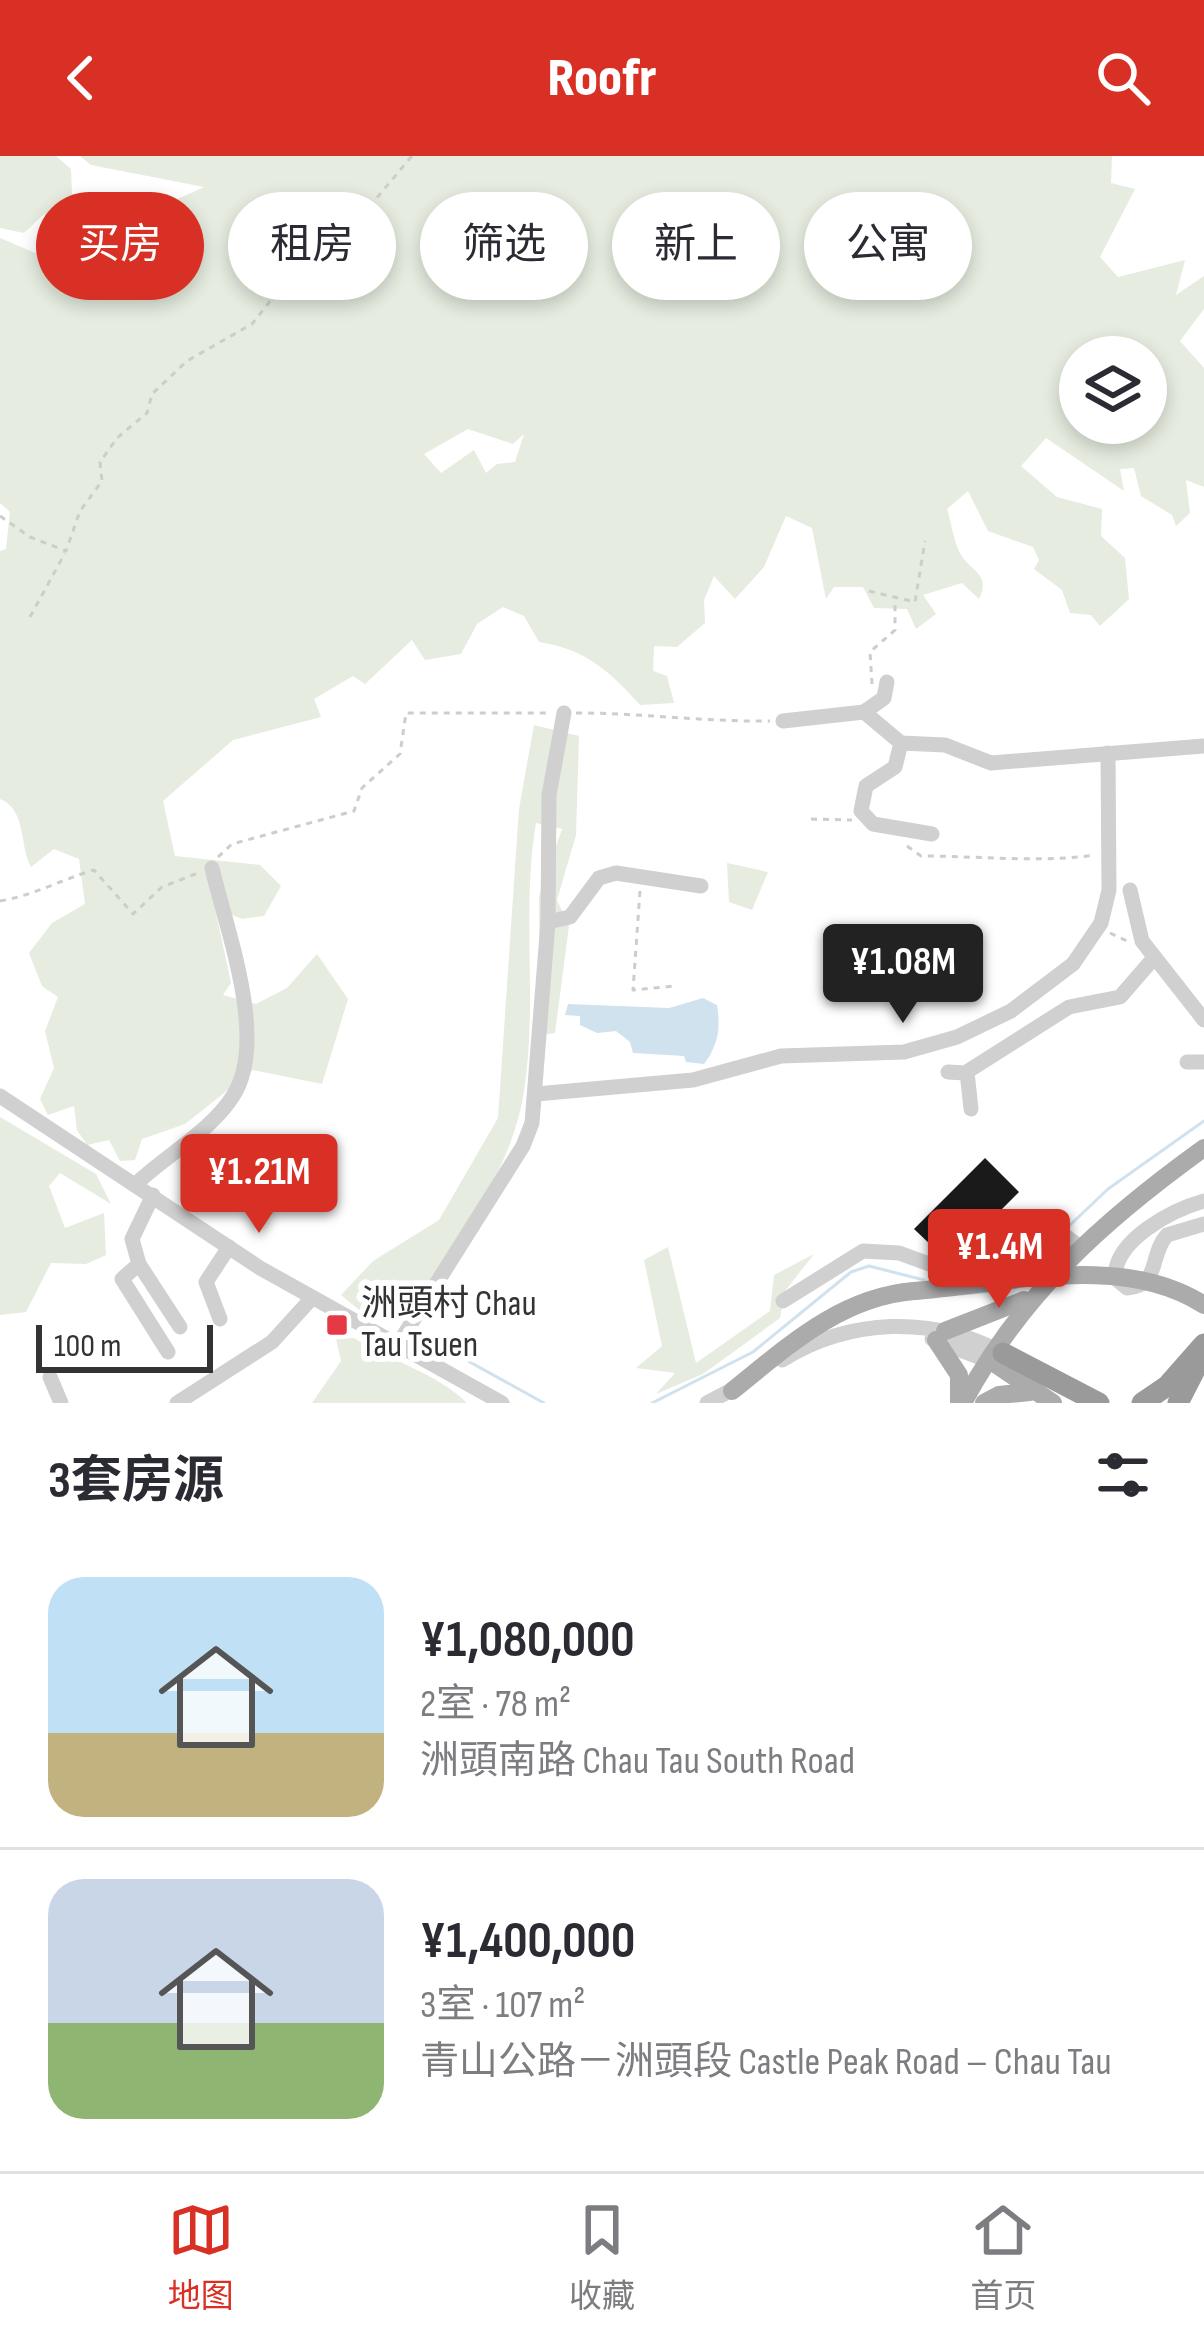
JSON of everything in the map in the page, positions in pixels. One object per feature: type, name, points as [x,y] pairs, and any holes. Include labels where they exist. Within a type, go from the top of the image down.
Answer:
[{"type":"highway","points":[[1142,1403],[1168,1386],[1204,1348]]},
{"type":"highway","points":[[1178,1403],[1204,1348]]},
{"type":"highway","points":[[995,1357],[1099,1403]]},
{"type":"main road","points":[[980,1403],[995,1357],[1037,1289],[1079,1246],[1204,1148]]},
{"type":"main road","points":[[961,1403],[1061,1264]]},
{"type":"main road","points":[[732,1390],[790,1344],[854,1304],[914,1291],[1080,1275],[1131,1276],[1161,1283],[1204,1304]]},
{"type":"main road","points":[[961,1403],[953,1358],[940,1335],[1037,1289]]},
{"type":"main road","points":[[995,1357],[1030,1392],[1053,1403]]},
{"type":"main road","points":[[980,1403],[999,1395],[1030,1392]]},
{"type":"street","points":[[784,721],[871,708],[887,682]]},
{"type":"street","points":[[871,708],[901,743],[945,745],[991,763],[1204,746]]},
{"type":"street","points":[[397,1346],[523,1146],[536,1094],[548,922],[549,795],[564,713]]},
{"type":"street","points":[[901,743],[896,767],[866,785],[861,811],[866,820],[932,834]]},
{"type":"street","points":[[536,1094],[693,1080],[781,1056],[879,1056],[945,1041],[996,1019],[1058,977],[1085,951],[1101,923],[1109,890],[1108,754]]},
{"type":"street","points":[[136,1184],[232,1100],[243,1077],[249,1030],[212,868]]},
{"type":"street","points":[[548,922],[570,917],[599,878],[616,873],[701,886]]},
{"type":"street","points":[[1130,890],[1135,922],[1153,959],[1204,1020]]},
{"type":"street","points":[[949,1072],[968,1072],[1069,1007],[1120,997],[1153,959]]},
{"type":"street","points":[[968,1072],[971,1109]]},
{"type":"street","points":[[0,1096],[312,1298],[502,1403]]},
{"type":"street","points":[[153,1195],[132,1239],[139,1264],[180,1328]]},
{"type":"street","points":[[1204,1201],[1177,1210],[1146,1232],[1120,1256],[1115,1278],[1126,1288],[1142,1285],[1152,1276],[1167,1235],[1204,1224]]},
{"type":"street","points":[[783,1300],[863,1250],[899,1253],[963,1275],[1000,1265],[1034,1222],[1049,1224],[1079,1246]]},
{"type":"street","points":[[220,1319],[206,1282],[229,1247]]},
{"type":"street","points":[[139,1264],[122,1279],[168,1352]]},
{"type":"street","points":[[177,1403],[272,1342],[312,1298]]},
{"type":"street","points":[[706,1403],[822,1337],[883,1328],[940,1335],[995,1357]]},
{"type":"street","points":[[50,1377],[61,1403]]},
{"type":"path","points":[[30,617],[66,551],[80,511],[102,481],[100,462],[116,438],[147,413],[152,394],[187,361],[252,324],[279,290],[316,266],[412,156]]},
{"type":"path","points":[[0,516],[66,551]]},
{"type":"path","points":[[869,591],[895,601],[918,598],[925,542]]},
{"type":"path","points":[[871,708],[870,652],[895,630],[895,601]]},
{"type":"path","points":[[0,901],[40,894],[53,882],[94,870],[133,914],[161,887],[212,868],[232,844],[354,811],[362,788],[400,754],[406,713],[662,713],[702,722],[784,721]]},
{"type":"path","points":[[811,819],[866,820]]},
{"type":"path","points":[[904,831],[907,846],[921,856],[1026,854],[1046,862],[1109,853]]},
{"type":"path","points":[[641,877],[633,990],[675,986]]},
{"type":"path","points":[[1101,923],[1116,940],[1133,942]]},
{"type":"shaded area","points":[[0,156],[56,156],[71,169],[72,192],[36,192],[36,222],[24,233],[0,228]]},
{"type":"shaded area","points":[[80,156],[1112,156],[1111,183],[1135,189],[1100,257],[1118,277],[1185,260],[1176,295],[1204,276],[1204,309],[1180,341],[1204,368],[1204,487],[1186,480],[1190,513],[1176,526],[1172,515],[1141,496],[1134,468],[1120,469],[1124,491],[1046,438],[1021,466],[1057,497],[1102,509],[1101,536],[1125,558],[1129,599],[1100,626],[1091,615],[1070,613],[1062,590],[1034,569],[1039,560],[1033,547],[988,531],[968,491],[947,509],[957,547],[980,576],[979,599],[962,583],[923,595],[936,614],[916,629],[907,609],[874,608],[863,587],[834,587],[826,599],[812,528],[786,516],[764,567],[735,599],[714,576],[704,600],[705,623],[677,647],[654,646],[653,671],[667,676],[674,703],[640,705],[596,663],[539,642],[524,616],[503,607],[477,624],[461,654],[425,660],[412,640],[365,684],[353,676],[314,699],[321,717],[233,740],[163,801],[175,856],[260,865],[281,886],[264,916],[242,919],[215,908],[231,983],[223,995],[256,1004],[287,988],[317,954],[348,999],[322,1084],[253,1070],[185,1124],[142,1139],[135,1160],[120,1161],[109,1140],[87,1145],[77,1130],[74,1106],[48,1115],[40,1099],[54,1068],[45,1031],[58,997],[42,986],[29,953],[52,923],[85,904],[79,859],[54,849],[31,867],[15,811],[0,799],[0,551],[6,549],[10,512],[0,503],[0,238],[36,253],[36,300],[204,300],[204,192],[193,192],[204,187],[91,165]],"holes":[[[468,429],[513,444],[524,434],[515,462],[497,464],[486,473],[474,450],[441,473],[424,454]]]},
{"type":"shaded area","points":[[534,725],[579,736],[576,835],[557,900],[569,926],[555,1033],[540,1035],[539,896],[562,829],[536,823],[530,889],[528,1058],[507,1151],[479,1206],[410,1310],[384,1315],[386,1282],[365,1293],[364,1314],[341,1295],[373,1261],[439,1220],[498,1118],[519,809]]},
{"type":"shaded area","points":[[727,863],[768,872],[752,910],[729,902]]},
{"type":"shaded area","points":[[0,1117],[96,1174],[111,1204],[60,1173],[49,1186],[65,1228],[104,1213],[106,1255],[86,1264],[51,1263],[26,1312],[0,1315]]},
{"type":"shaded area","points":[[668,1247],[696,1363],[770,1311],[774,1275],[814,1254],[785,1291],[780,1318],[703,1374],[656,1394],[675,1373],[636,1368],[662,1346],[644,1260]]},
{"type":"shaded area","points":[[354,1338],[442,1383],[467,1403],[312,1403],[341,1361],[336,1339]]},
{"type":"water","points":[[703,998],[717,1005],[719,1022],[704,1064],[686,1062],[684,1056],[633,1053],[630,1042],[616,1031],[597,1033],[580,1025],[580,1016],[565,1015],[568,1004],[669,1008]]},
{"type":"building","points":[[985,1158],[1019,1192],[955,1256],[938,1240],[932,1246],[914,1229]]},
{"type":"waterway","points":[[1068,1227],[1108,1189],[1204,1121]]},
{"type":"waterway","points":[[1027,1270],[1058,1238]]},
{"type":"waterway","points":[[652,1403],[753,1352],[851,1272],[869,1266],[924,1280]]},
{"type":"waterway","points":[[961,1294],[993,1291]]},
{"type":"waterway","points":[[430,1340],[544,1403]]},
{"type":"place","name":"洲頭村 Chau Tau Tsuen","points":[[337,1325]]}]
